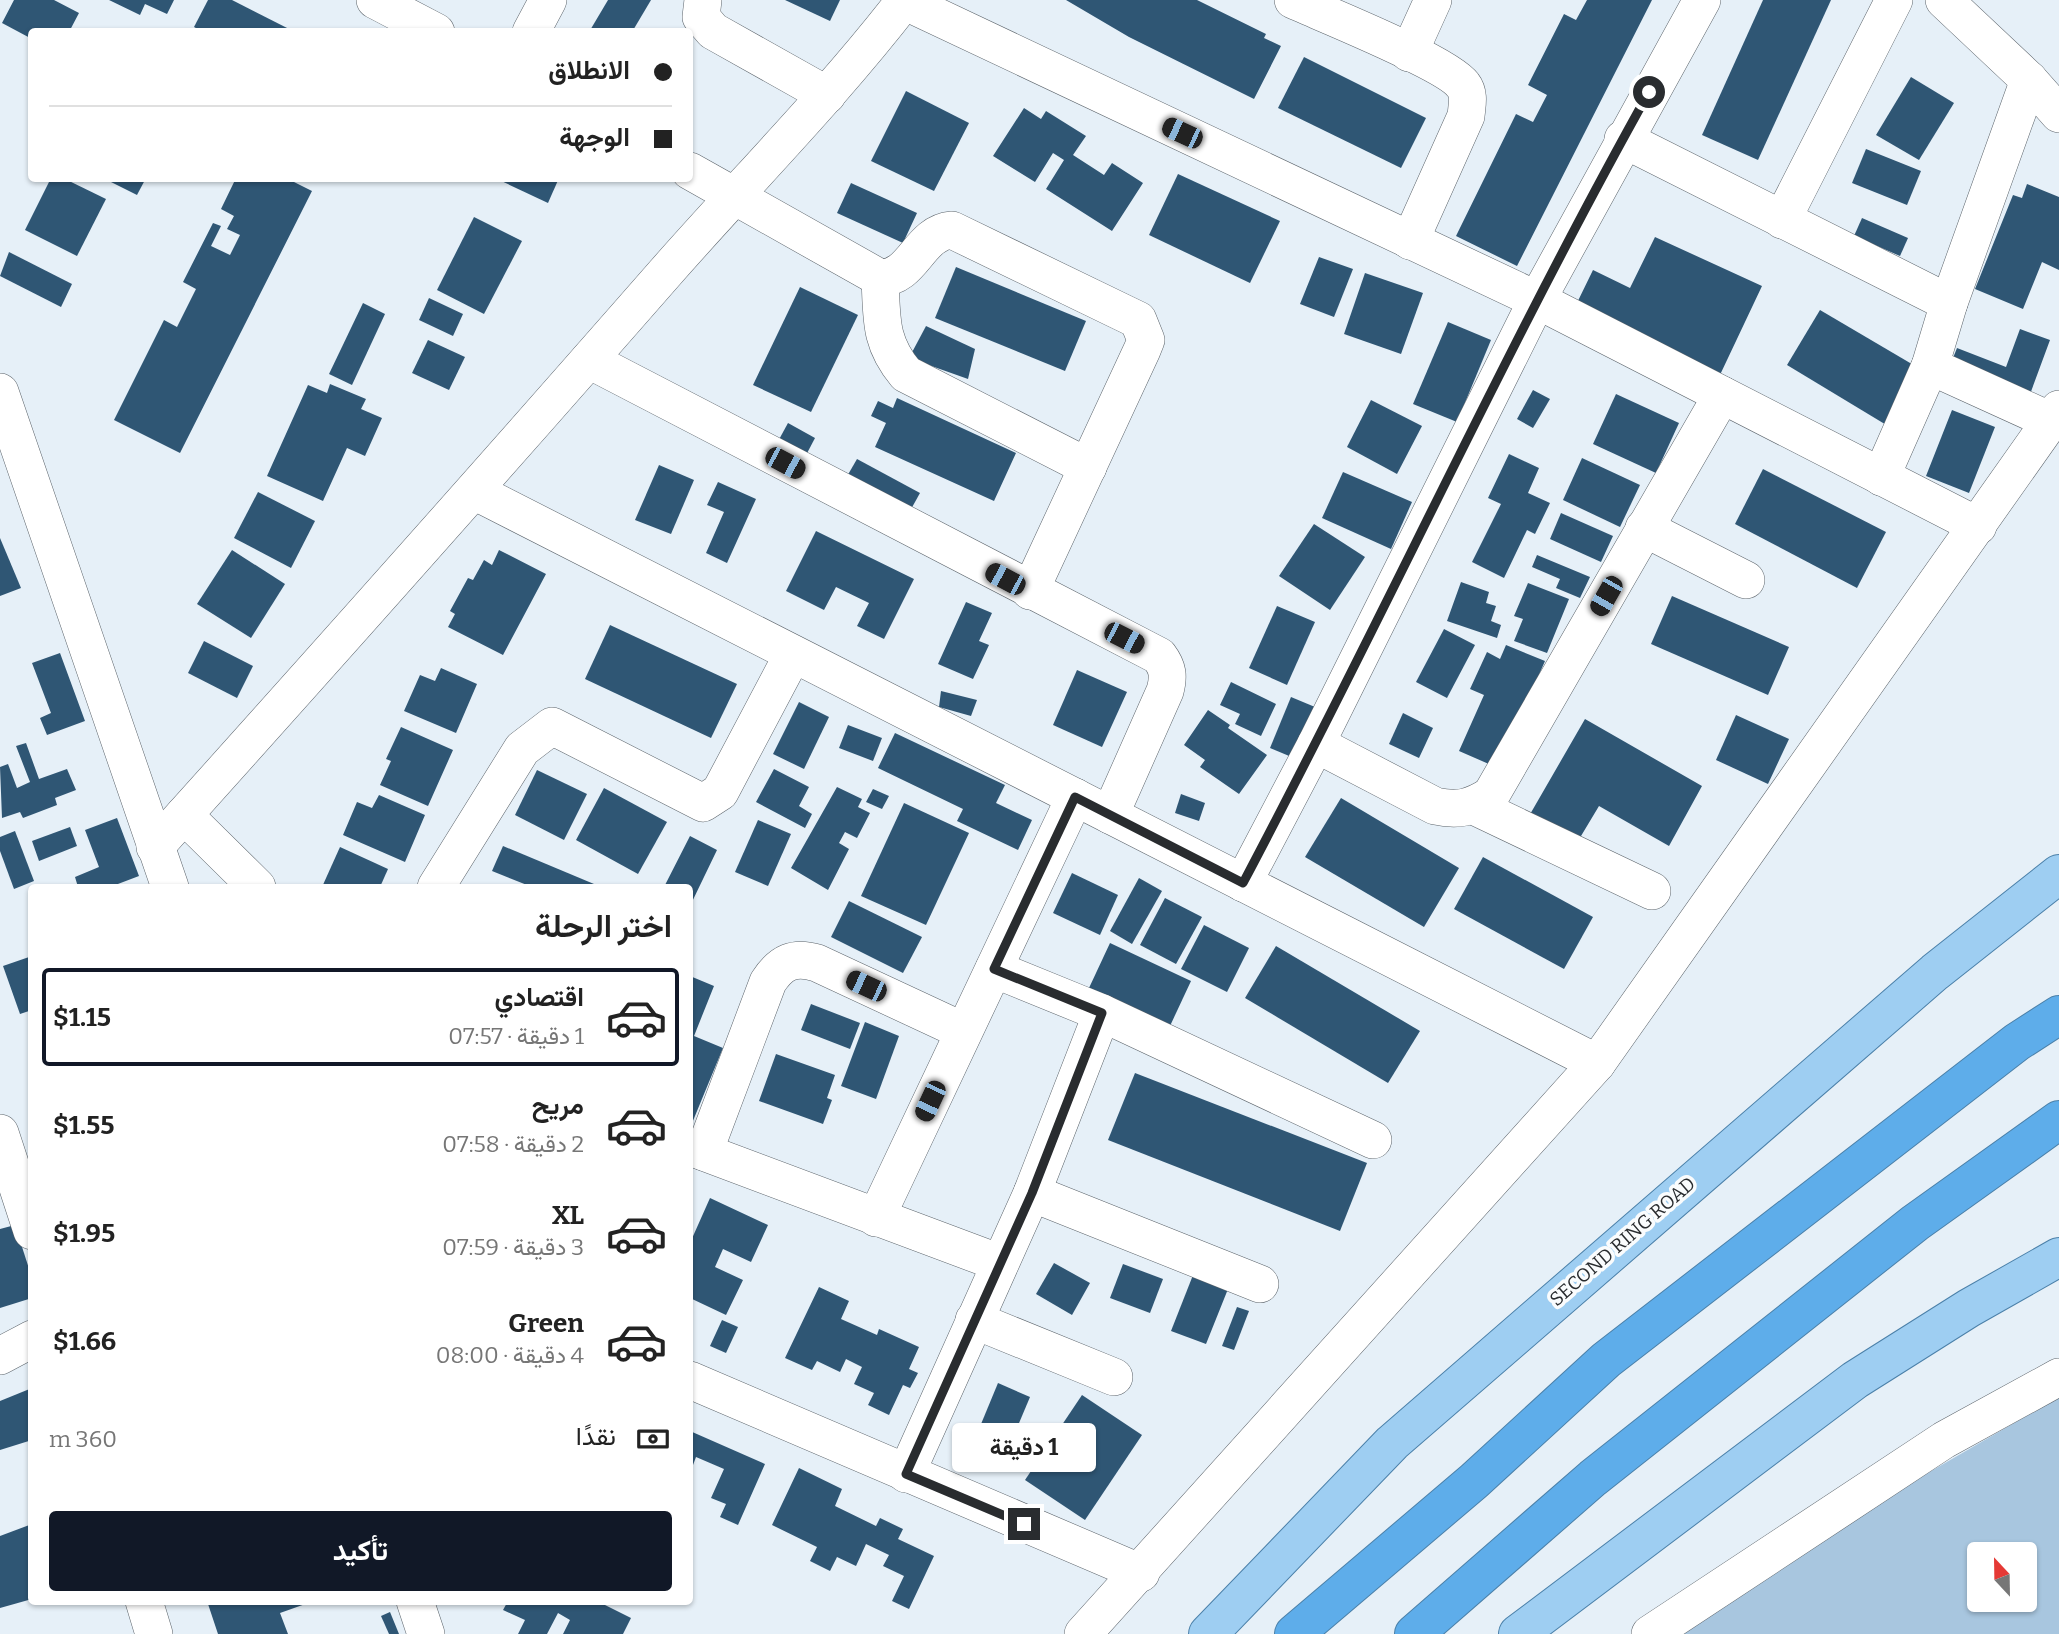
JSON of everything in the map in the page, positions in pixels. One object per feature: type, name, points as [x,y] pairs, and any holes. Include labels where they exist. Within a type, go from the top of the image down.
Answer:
[{"type":"highway","points":[[1294,1634],[1474,1481],[1606,1360],[2017,1042],[2059,1015]]},
{"type":"highway","points":[[1414,1634],[1593,1478],[1915,1223],[2059,1120]]},
{"type":"main road","name":"SECOND RING ROAD","points":[[1208,1634],[1402,1434],[1914,990],[2059,874]]},
{"type":"main road","points":[[1518,1634],[1855,1380],[1969,1308],[2059,1257]]},
{"type":"street","points":[[375,0],[428,28]]},
{"type":"street","points":[[533,28],[548,0]]},
{"type":"street","points":[[703,0],[701,17],[713,31],[827,95]]},
{"type":"street","points":[[155,848],[733,196],[827,95],[904,0],[1537,300],[1978,526]]},
{"type":"street","points":[[1293,0],[1454,75],[1464,86],[1468,97],[1466,116],[1410,241]]},
{"type":"street","points":[[1409,53],[1433,0]]},
{"type":"street","points":[[1243,883],[1316,744],[1537,300],[1623,139],[1702,0]]},
{"type":"street","points":[[1782,220],[1894,0]]},
{"type":"street","points":[[1944,0],[2029,80],[2059,114]]},
{"type":"street","points":[[1881,477],[1930,366],[1949,303],[2029,80]]},
{"type":"street","points":[[1623,139],[1949,303]]},
{"type":"street","points":[[693,173],[880,278],[898,275],[935,234],[952,230],[1138,320],[1146,340],[1030,591]]},
{"type":"street","points":[[880,278],[883,328],[889,354],[905,374],[1088,467]]},
{"type":"street","points":[[589,360],[1159,656],[1166,666],[1168,678],[1165,691],[1110,815]]},
{"type":"street","points":[[1083,1634],[1141,1573],[1598,1063],[2055,415],[1930,366]]},
{"type":"street","points":[[0,392],[169,884]]},
{"type":"street","points":[[1316,744],[1435,806],[1455,810],[1474,806],[1491,795],[1723,395]]},
{"type":"street","points":[[474,491],[1598,1063]]},
{"type":"street","points":[[1644,528],[1746,580]]},
{"type":"street","points":[[438,884],[522,749],[552,726],[703,803],[720,792],[793,654]]},
{"type":"street","points":[[876,1218],[1075,797]]},
{"type":"street","points":[[1474,806],[1652,891]]},
{"type":"street","points":[[184,815],[254,884]]},
{"type":"street","points":[[963,1031],[817,963],[803,959],[788,961],[776,969],[768,982],[696,1149],[1000,1263]]},
{"type":"street","points":[[994,969],[1102,1013],[1373,1139]]},
{"type":"street","points":[[906,1474],[1032,1193],[1102,1013]]},
{"type":"street","points":[[0,1133],[28,1219]]},
{"type":"street","points":[[1032,1193],[1260,1284]]},
{"type":"street","points":[[974,1320],[1114,1377]]},
{"type":"street","points":[[0,1356],[28,1341]]},
{"type":"street","points":[[1650,1634],[1944,1440],[2059,1377]]},
{"type":"street","points":[[693,1381],[1141,1573]]},
{"type":"street","points":[[145,1605],[154,1634]]},
{"type":"street","points":[[416,1605],[426,1634]]},
{"type":"shaded area","points":[[2059,1397],[2059,1634],[1673,1634],[1788,1554]]},
{"type":"building","points":[[14,0],[54,0],[79,13],[71,28],[28,28],[28,37],[2,23]]},
{"type":"building","points":[[109,0],[174,0],[167,14],[145,4],[140,15]]},
{"type":"building","points":[[208,0],[232,0],[287,28],[196,28]]},
{"type":"building","points":[[608,0],[651,0],[634,28],[591,28]]},
{"type":"building","points":[[785,0],[840,0],[830,21]]},
{"type":"building","points":[[1066,0],[1197,0],[1266,34],[1264,38],[1281,46],[1254,99],[1129,37]]},
{"type":"building","points":[[1587,0],[1652,0],[1517,266],[1456,236],[1516,114],[1533,122],[1547,95],[1528,85],[1564,14],[1576,20]]},
{"type":"building","points":[[1763,0],[1831,0],[1758,160],[1702,135]]},
{"type":"building","points":[[1304,57],[1426,118],[1401,168],[1278,108]]},
{"type":"building","points":[[1911,77],[1954,103],[1919,160],[1876,135]]},
{"type":"building","points":[[906,91],[969,123],[934,191],[871,161]]},
{"type":"building","points":[[1024,108],[1041,119],[1046,111],[1086,136],[1073,155],[1104,175],[1112,163],[1143,183],[1112,231],[1046,189],[1064,160],[1053,153],[1035,182],[993,156]]},
{"type":"building","points":[[1866,149],[1921,171],[1907,205],[1852,183]]},
{"type":"building","points":[[1178,174],[1280,221],[1250,283],[1149,235]]},
{"type":"building","points":[[49,182],[71,182],[106,199],[77,256],[25,230]]},
{"type":"building","points":[[111,182],[144,182],[137,195]]},
{"type":"building","points":[[234,182],[294,182],[312,191],[180,453],[114,420],[164,320],[177,327],[196,289],[183,282],[213,223],[221,226],[211,246],[230,255],[240,235],[227,229],[234,216],[221,209]]},
{"type":"building","points":[[503,182],[557,182],[548,203]]},
{"type":"building","points":[[851,183],[917,213],[903,243],[837,213]]},
{"type":"building","points":[[2027,184],[2059,197],[2059,270],[2042,262],[2023,309],[1975,289],[2013,195],[2022,198]]},
{"type":"building","points":[[474,217],[522,241],[484,314],[437,290]]},
{"type":"building","points":[[1862,218],[1908,238],[1900,256],[1854,236]]},
{"type":"building","points":[[1655,237],[1762,286],[1719,377],[1574,309],[1593,270],[1630,288]]},
{"type":"building","points":[[9,252],[72,284],[61,307],[0,276]]},
{"type":"building","points":[[1319,257],[1353,269],[1334,317],[1300,304]]},
{"type":"building","points":[[956,267],[1086,321],[1065,371],[935,318]]},
{"type":"building","points":[[1365,273],[1423,293],[1401,354],[1344,334]]},
{"type":"building","points":[[800,287],[858,315],[811,412],[753,385]]},
{"type":"building","points":[[429,298],[463,314],[453,336],[419,320]]},
{"type":"building","points":[[363,303],[385,314],[352,385],[329,374]]},
{"type":"building","points":[[1820,310],[1922,370],[1888,426],[1787,365]]},
{"type":"building","points":[[1448,322],[1491,340],[1457,422],[1413,404]]},
{"type":"building","points":[[926,326],[975,349],[968,379],[909,358]]},
{"type":"building","points":[[2020,329],[2050,340],[2029,397],[1949,368],[1957,348],[2006,367]]},
{"type":"building","points":[[428,340],[465,357],[449,390],[412,373]]},
{"type":"building","points":[[330,384],[366,399],[361,409],[382,418],[365,456],[347,448],[323,501],[267,476],[308,385],[327,393]]},
{"type":"building","points":[[1533,390],[1550,399],[1533,428],[1517,419]]},
{"type":"building","points":[[1616,394],[1679,423],[1656,473],[1593,444]]},
{"type":"building","points":[[897,398],[1016,453],[994,501],[875,447],[886,423],[871,416],[878,401],[893,408]]},
{"type":"building","points":[[1371,400],[1422,426],[1397,474],[1347,447]]},
{"type":"building","points":[[1952,410],[1995,427],[1969,493],[1926,476]]},
{"type":"building","points":[[788,423],[815,438],[804,459],[776,445]]},
{"type":"building","points":[[1509,454],[1539,468],[1528,493],[1550,503],[1535,534],[1527,530],[1504,578],[1472,562],[1501,504],[1488,498]]},
{"type":"building","points":[[1582,458],[1640,485],[1620,527],[1563,500]]},
{"type":"building","points":[[857,459],[920,493],[905,520],[842,485]]},
{"type":"building","points":[[659,465],[694,480],[671,534],[635,520]]},
{"type":"building","points":[[1763,469],[1886,532],[1857,588],[1735,524]]},
{"type":"building","points":[[1343,472],[1412,502],[1391,549],[1322,518]]},
{"type":"building","points":[[718,482],[756,499],[727,563],[706,553],[724,512],[707,505]]},
{"type":"building","points":[[258,492],[315,521],[291,568],[234,538]]},
{"type":"building","points":[[1561,513],[1613,536],[1601,562],[1550,539]]},
{"type":"building","points":[[1314,524],[1365,557],[1330,610],[1279,576]]},
{"type":"building","points":[[816,531],[914,579],[884,639],[857,626],[869,603],[836,587],[824,610],[786,591]]},
{"type":"building","points":[[0,538],[21,588],[0,596]]},
{"type":"building","points":[[232,550],[285,584],[251,638],[197,604]]},
{"type":"building","points":[[499,550],[546,574],[503,655],[448,627],[455,614],[450,611],[468,578],[473,580],[484,560],[492,565]]},
{"type":"building","points":[[1537,555],[1590,577],[1580,598],[1556,588],[1560,579],[1532,567]]},
{"type":"building","points":[[1461,582],[1489,592],[1486,603],[1496,606],[1491,621],[1501,625],[1497,638],[1447,621]]},
{"type":"building","points":[[1528,583],[1569,599],[1547,653],[1514,641],[1523,619],[1514,616]]},
{"type":"building","points":[[1672,596],[1789,647],[1768,695],[1651,644]]},
{"type":"building","points":[[966,602],[992,613],[979,641],[989,645],[973,679],[938,664]]},
{"type":"building","points":[[1277,606],[1315,622],[1287,685],[1249,668]]},
{"type":"building","points":[[610,625],[737,684],[711,738],[585,679]]},
{"type":"building","points":[[1444,629],[1475,645],[1447,698],[1416,682]]},
{"type":"building","points":[[204,641],[253,666],[237,698],[188,673]]},
{"type":"building","points":[[1506,645],[1545,661],[1498,768],[1459,751],[1484,695],[1470,689],[1487,652],[1500,659]]},
{"type":"building","points":[[60,653],[85,721],[47,735],[40,718],[51,713],[32,663]]},
{"type":"building","points":[[441,668],[477,684],[456,733],[404,711],[420,675],[435,681]]},
{"type":"building","points":[[1077,670],[1127,692],[1102,747],[1053,725]]},
{"type":"building","points":[[1231,682],[1276,704],[1261,736],[1235,724],[1240,714],[1220,705]]},
{"type":"building","points":[[941,691],[977,700],[971,716],[939,707]]},
{"type":"building","points":[[1291,697],[1315,707],[1294,758],[1270,748]]},
{"type":"building","points":[[799,702],[829,717],[804,769],[773,754]]},
{"type":"building","points":[[1208,710],[1230,725],[1228,728],[1267,755],[1239,794],[1200,767],[1205,760],[1184,745]]},
{"type":"building","points":[[1403,713],[1433,728],[1419,758],[1389,744]]},
{"type":"building","points":[[1736,715],[1789,739],[1768,784],[1716,760]]},
{"type":"building","points":[[1585,719],[1702,786],[1669,846],[1599,806],[1572,851],[1525,823]]},
{"type":"building","points":[[848,725],[882,738],[873,761],[839,748]]},
{"type":"building","points":[[401,727],[453,750],[428,806],[380,785],[391,761],[386,759]]},
{"type":"building","points":[[895,733],[1005,785],[996,803],[1032,820],[1018,850],[957,821],[963,809],[878,768]]},
{"type":"building","points":[[26,743],[39,779],[67,769],[76,790],[55,798],[57,805],[23,818],[20,812],[2,818],[0,767],[8,764],[17,788],[30,782],[16,746]]},
{"type":"building","points":[[774,769],[809,787],[799,806],[812,814],[805,828],[756,802]]},
{"type":"building","points":[[537,770],[587,794],[564,840],[515,815]]},
{"type":"building","points":[[837,787],[862,799],[858,807],[870,813],[857,838],[845,832],[839,843],[849,849],[828,890],[791,868]]},
{"type":"building","points":[[604,788],[667,822],[638,874],[576,840]]},
{"type":"building","points":[[873,789],[889,796],[882,809],[866,802]]},
{"type":"building","points":[[1181,794],[1205,803],[1199,821],[1175,813]]},
{"type":"building","points":[[379,795],[425,815],[405,862],[343,835],[357,802],[372,808]]},
{"type":"building","points":[[1341,798],[1459,868],[1424,927],[1305,857]]},
{"type":"building","points":[[904,803],[969,833],[926,925],[861,896]]},
{"type":"building","points":[[117,818],[139,876],[118,884],[77,884],[75,877],[99,867],[85,830]]},
{"type":"building","points":[[758,820],[791,834],[768,886],[735,872]]},
{"type":"building","points":[[70,827],[77,846],[39,861],[32,841]]},
{"type":"building","points":[[15,831],[34,881],[14,889],[0,851],[0,837]]},
{"type":"building","points":[[690,836],[717,850],[693,900],[693,884],[666,884]]},
{"type":"building","points":[[503,846],[594,884],[524,884],[492,871]]},
{"type":"building","points":[[340,847],[388,869],[381,884],[323,884]]},
{"type":"building","points":[[1483,857],[1593,917],[1564,969],[1454,909]]},
{"type":"building","points":[[1072,873],[1118,895],[1100,935],[1053,913]]},
{"type":"building","points":[[1139,878],[1162,891],[1132,944],[1110,931]]},
{"type":"building","points":[[1165,898],[1202,917],[1176,964],[1140,945]]},
{"type":"building","points":[[849,901],[922,937],[903,973],[831,937]]},
{"type":"building","points":[[1204,925],[1249,948],[1227,992],[1181,969]]},
{"type":"building","points":[[1110,943],[1191,981],[1170,1026],[1089,988]]},
{"type":"building","points":[[1276,946],[1420,1031],[1388,1083],[1245,998]]},
{"type":"building","points":[[28,957],[28,1011],[20,1014],[3,966]]},
{"type":"building","points":[[693,977],[714,986],[694,1036],[723,1048],[693,1121]]},
{"type":"building","points":[[811,1004],[860,1023],[850,1049],[801,1030]]},
{"type":"building","points":[[865,1022],[899,1036],[876,1099],[841,1086]]},
{"type":"building","points":[[776,1054],[835,1075],[827,1098],[832,1100],[823,1124],[759,1101]]},
{"type":"building","points":[[1135,1073],[1367,1163],[1340,1231],[1108,1140]]},
{"type":"building","points":[[710,1198],[768,1225],[751,1262],[723,1249],[715,1267],[743,1280],[726,1315],[693,1299],[693,1236]]},
{"type":"building","points":[[15,1225],[28,1266],[28,1299],[0,1308],[0,1229]]},
{"type":"building","points":[[1054,1263],[1090,1283],[1072,1315],[1036,1294]]},
{"type":"building","points":[[1123,1264],[1163,1279],[1150,1313],[1110,1298]]},
{"type":"building","points":[[1195,1270],[1230,1284],[1206,1344],[1171,1331]]},
{"type":"building","points":[[819,1287],[849,1301],[841,1319],[877,1335],[879,1329],[919,1347],[909,1369],[918,1373],[910,1388],[903,1385],[889,1415],[868,1405],[874,1393],[854,1384],[862,1367],[846,1359],[840,1372],[817,1361],[812,1370],[785,1358]]},
{"type":"building","points":[[1237,1307],[1249,1311],[1234,1350],[1222,1346]]},
{"type":"building","points":[[722,1320],[738,1327],[726,1353],[710,1346]]},
{"type":"building","points":[[998,1383],[1030,1397],[1006,1454],[974,1441]]},
{"type":"building","points":[[28,1390],[28,1441],[0,1450],[0,1401]]},
{"type":"building","points":[[1082,1395],[1142,1435],[1085,1520],[1025,1480]]},
{"type":"building","points":[[693,1432],[765,1464],[738,1525],[720,1517],[726,1504],[711,1498],[724,1469],[696,1457],[693,1465]]},
{"type":"building","points":[[799,1468],[842,1489],[835,1506],[876,1526],[880,1518],[903,1529],[898,1539],[934,1556],[909,1609],[892,1601],[904,1576],[883,1566],[889,1555],[866,1544],[856,1566],[837,1557],[830,1571],[810,1561],[817,1547],[772,1525]]},
{"type":"building","points":[[28,1526],[28,1600],[0,1608],[0,1536]]},
{"type":"building","points":[[208,1605],[303,1605],[280,1613],[288,1634],[218,1634]]},
{"type":"building","points":[[506,1605],[605,1605],[631,1618],[623,1634],[563,1634],[570,1620],[558,1613],[547,1634],[518,1634],[525,1620],[503,1610]]},
{"type":"building","points":[[390,1612],[399,1634],[389,1634],[381,1616]]},
{"type":"route","points":[[1024,1524],[906,1474],[1032,1193],[1102,1013],[994,969],[1075,797],[1243,883],[1316,744],[1537,300],[1649,92]]}]
